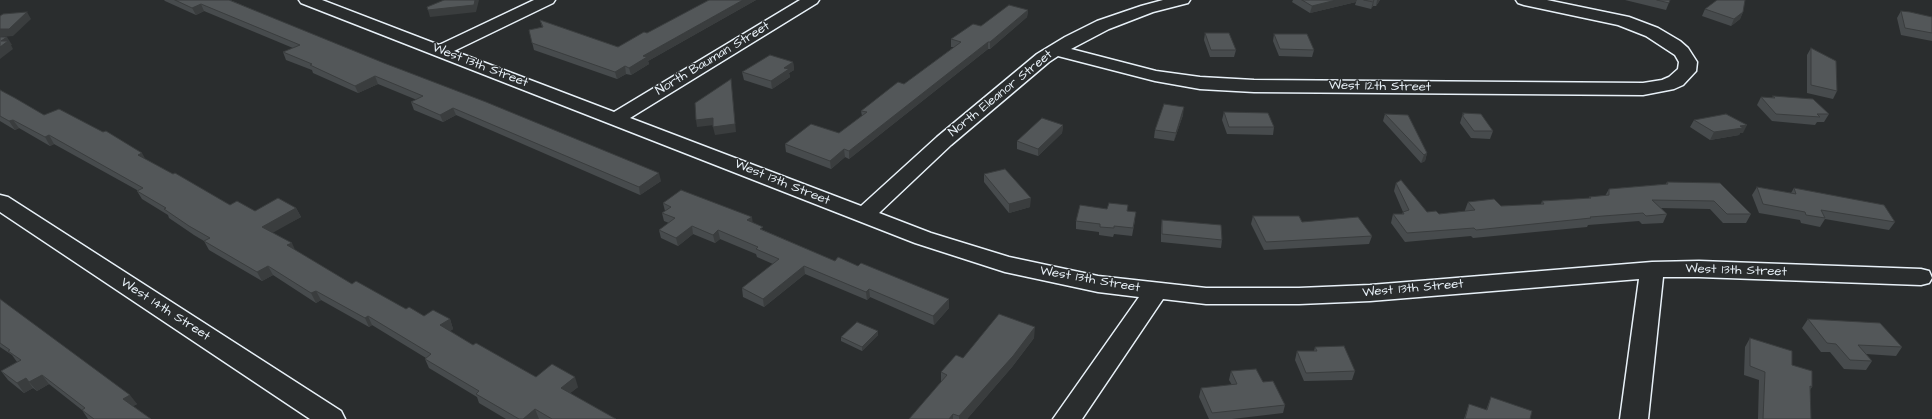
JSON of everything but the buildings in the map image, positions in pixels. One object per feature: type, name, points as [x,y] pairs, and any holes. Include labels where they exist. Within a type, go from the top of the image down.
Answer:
[{"type":"street","name":"West 13th Street","points":[[307,0],[937,242],[1006,264],[1078,280],[1156,291],[1206,296],[1330,295],[1652,270],[1699,269],[1921,278]]},
{"type":"street","points":[[440,51],[547,0]]},
{"type":"street","name":"North Bauman Street","points":[[615,119],[811,0]]},
{"type":"street","name":"North Eleanor Street","points":[[864,215],[944,141],[1032,66],[1055,50],[1084,34],[1117,19],[1182,0]]},
{"type":"street","name":"West 12th Street","points":[[1055,50],[1155,76],[1216,84],[1628,89],[1656,88],[1676,81],[1687,71],[1688,62],[1685,55],[1664,38],[1631,24],[1524,0]]},
{"type":"street","name":"West 14th Street","points":[[0,202],[331,419]]},
{"type":"street","points":[[1634,419],[1652,270]]},
{"type":"street","points":[[1067,419],[1156,291]]}]
